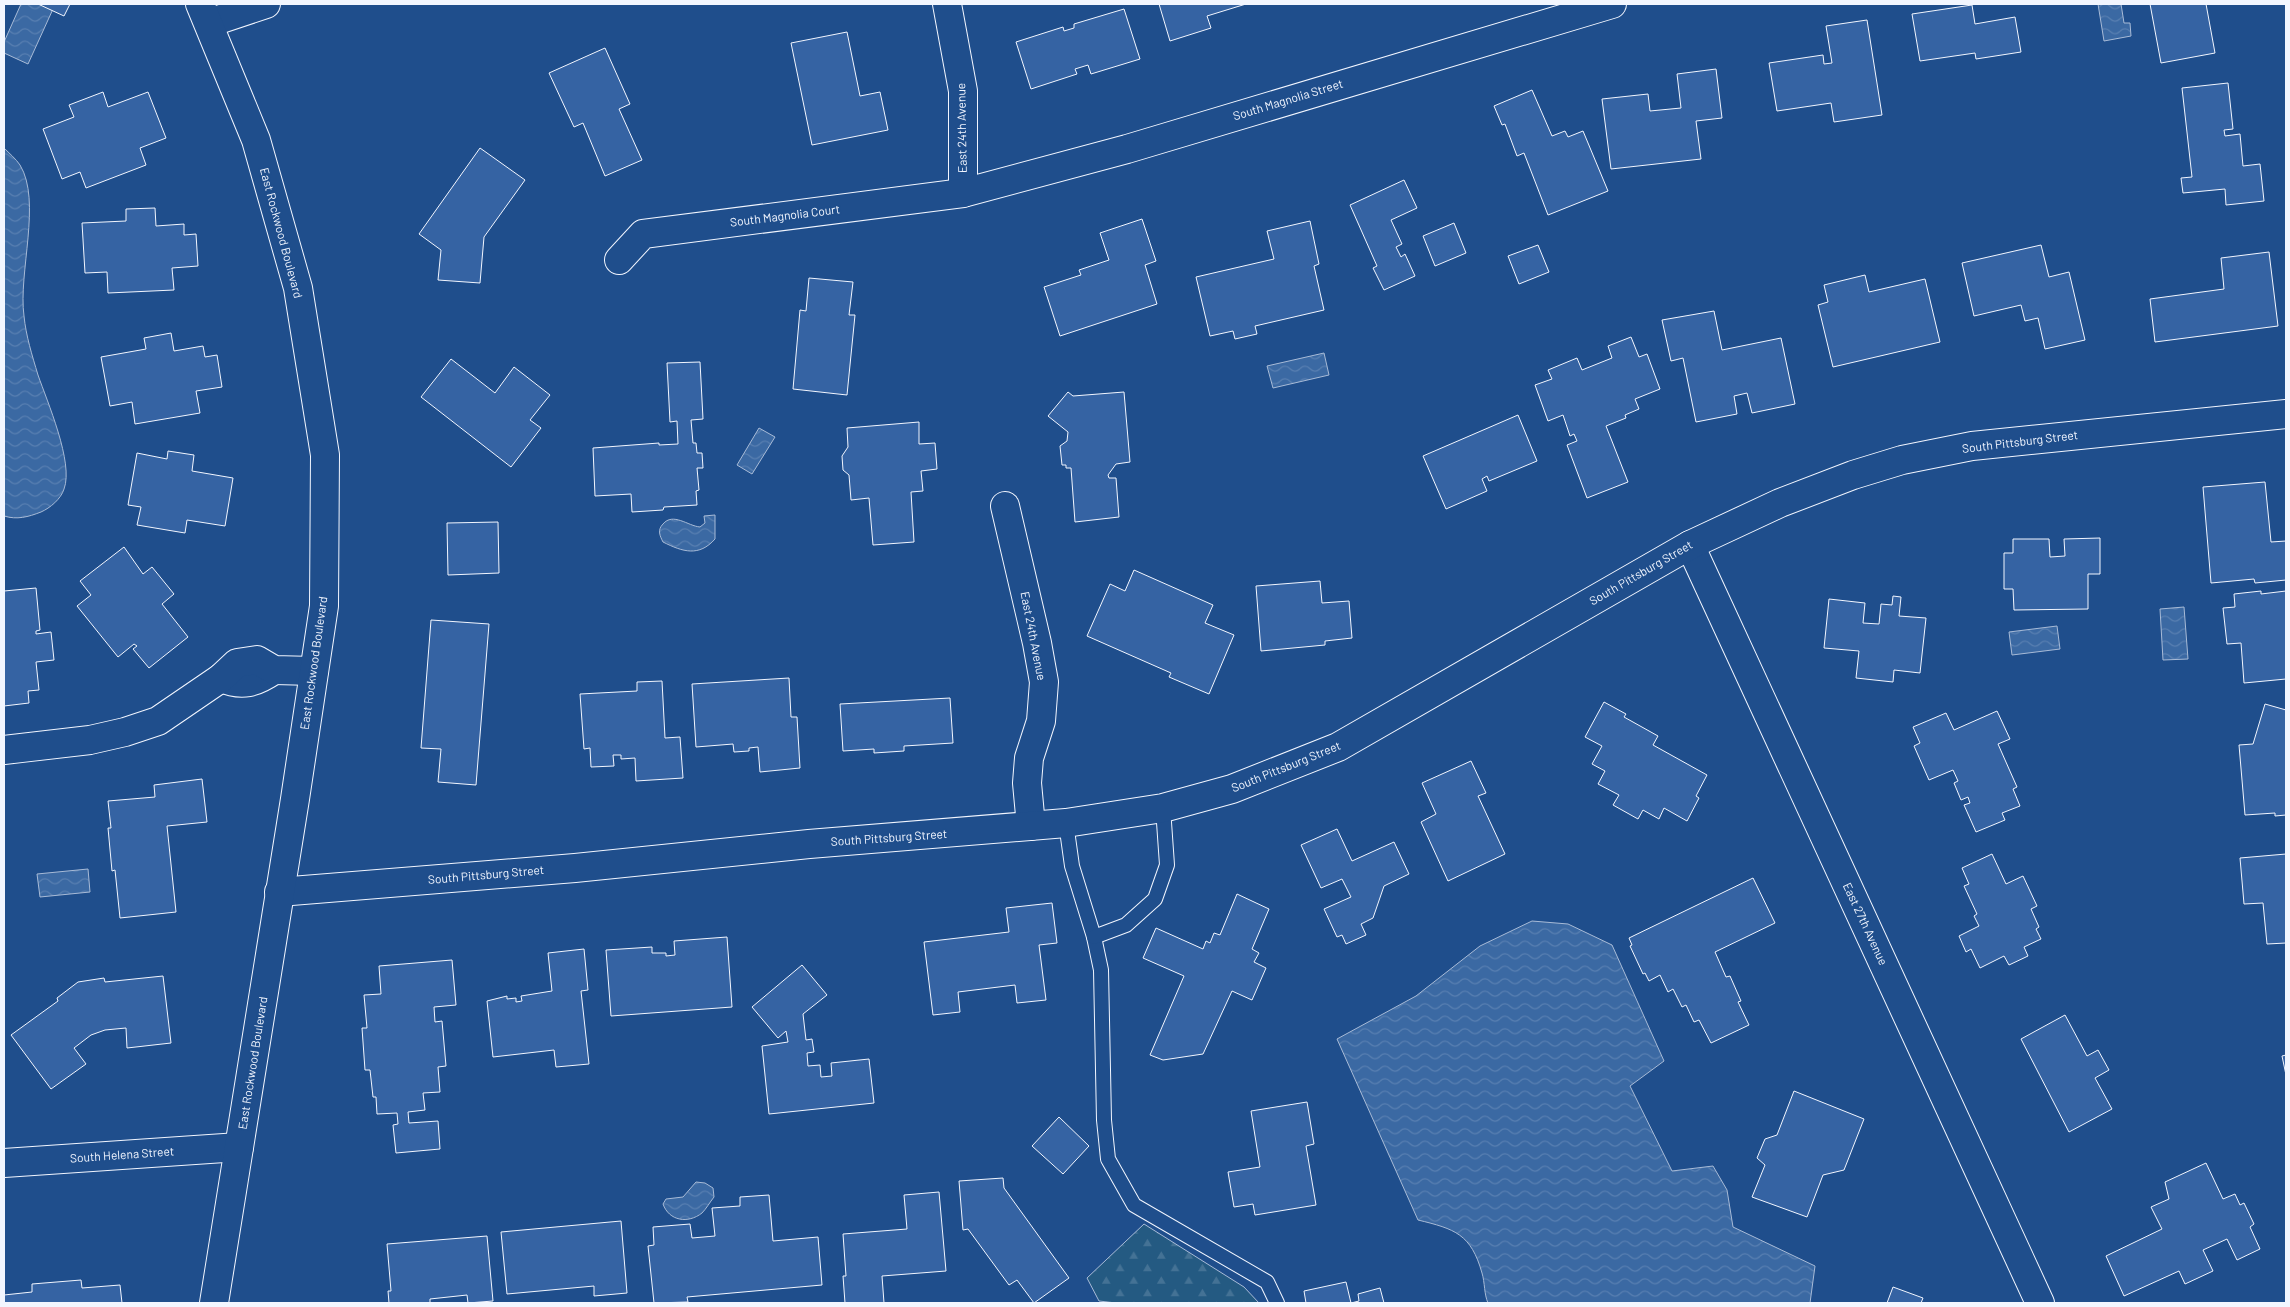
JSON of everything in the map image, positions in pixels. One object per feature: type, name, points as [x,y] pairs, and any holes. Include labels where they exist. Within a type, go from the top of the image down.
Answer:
[{"type":"street","points":[[204,14],[266,4]]},
{"type":"street","name":"East 24th Avenue","points":[[947,4],[963,91],[963,193]]},
{"type":"street","name":"South Magnolia Street","points":[[963,193],[1127,149],[1612,4]]},
{"type":"street","name":"East Rockwood Boulevard","points":[[204,14],[256,140],[298,288],[325,455],[324,606],[214,1303]]},
{"type":"street","name":"South Magnolia Court","points":[[618,260],[643,234],[963,193]]},
{"type":"street","name":"South Pittsburg Street","points":[[279,892],[575,868],[809,844],[1066,823],[1163,808],[1232,790],[1338,748],[1690,545],[1780,503],[1853,475],[1902,460],[1972,446],[2286,414]]},
{"type":"street","name":"East 24th Avenue","points":[[1005,506],[1037,643],[1044,682],[1041,721],[1029,758],[1027,783],[1031,826]]},
{"type":"street","name":"East 27th Avenue","points":[[1690,545],[2040,1303]]},
{"type":"street","points":[[4,750],[90,740],[125,732],[158,721],[221,678],[237,663],[257,660],[274,670],[314,671]]},
{"type":"street","name":"South Helena Street","points":[[4,1163],[239,1148]]},
{"type":"lane","points":[[1094,937],[1126,925],[1155,899],[1168,865],[1163,808]]},
{"type":"lane","points":[[1066,823],[1072,866],[1094,937],[1101,970],[1104,1120],[1108,1159],[1120,1184],[1134,1205],[1267,1282],[1277,1303]]},
{"type":"green space","points":[[1144,1224],[1244,1287],[1259,1303],[1116,1303],[1099,1301],[1087,1278]]},
{"type":"water","points":[[21,4],[41,4],[53,9],[28,64],[4,53],[4,42]]},
{"type":"water","points":[[2098,4],[2121,4],[2124,23],[2130,23],[2131,36],[2104,41]]},
{"type":"water","points":[[4,148],[20,165],[26,180],[29,198],[29,217],[23,299],[25,323],[38,375],[63,448],[66,478],[63,493],[51,506],[36,514],[18,518],[4,516]]},
{"type":"water","points":[[1324,353],[1329,375],[1273,388],[1267,366]]},
{"type":"water","points":[[759,428],[775,437],[752,474],[737,465]]},
{"type":"water","points":[[715,515],[715,539],[703,548],[690,551],[684,550],[663,542],[661,538],[660,528],[671,519],[700,527],[705,523],[704,516]]},
{"type":"water","points":[[2184,607],[2188,659],[2163,660],[2160,609]]},
{"type":"water","points":[[2057,626],[2060,649],[2012,655],[2009,632]]},
{"type":"water","points":[[88,869],[90,892],[40,897],[37,874]]},
{"type":"water","points":[[1532,921],[1568,924],[1612,945],[1664,1061],[1630,1086],[1672,1171],[1713,1166],[1727,1190],[1733,1227],[1815,1266],[1810,1303],[1488,1303],[1478,1260],[1467,1241],[1452,1230],[1418,1220],[1337,1039],[1416,996],[1480,946]]},
{"type":"water","points":[[696,1182],[705,1183],[713,1188],[714,1197],[702,1213],[691,1219],[674,1217],[666,1210],[663,1204],[666,1199],[683,1197]]},
{"type":"building","points":[[38,4],[70,4],[64,16]]},
{"type":"building","points":[[1159,4],[1246,4],[1207,16],[1211,28],[1170,41]]},
{"type":"building","points":[[2150,4],[2206,4],[2215,53],[2161,63]]},
{"type":"building","points":[[1972,5],[1975,24],[2015,17],[2021,52],[1976,59],[1975,53],[1920,61],[1912,14]]},
{"type":"building","points":[[1124,9],[1140,59],[1091,74],[1088,65],[1075,69],[1077,74],[1031,89],[1016,42],[1063,27],[1064,31],[1074,28],[1074,24]]},
{"type":"building","points":[[1867,20],[1882,115],[1834,122],[1831,103],[1777,111],[1769,63],[1823,55],[1824,64],[1832,63],[1826,26]]},
{"type":"building","points":[[847,32],[860,96],[880,92],[888,130],[812,145],[791,43]]},
{"type":"building","points":[[605,48],[630,104],[619,109],[642,160],[605,176],[583,123],[574,127],[549,73]]},
{"type":"building","points":[[1716,69],[1722,118],[1696,121],[1701,159],[1611,169],[1602,99],[1648,94],[1650,111],[1681,108],[1677,74]]},
{"type":"building","points":[[2228,83],[2233,129],[2224,130],[2225,136],[2240,134],[2243,166],[2260,164],[2264,201],[2226,205],[2225,189],[2183,193],[2181,178],[2192,177],[2182,88]]},
{"type":"building","points":[[1532,90],[1552,136],[1565,131],[1568,137],[1583,131],[1608,191],[1548,215],[1524,153],[1517,156],[1505,124],[1502,125],[1494,106]]},
{"type":"building","points":[[103,92],[108,107],[148,92],[166,138],[140,148],[146,165],[86,188],[80,172],[62,179],[43,129],[74,117],[69,105]]},
{"type":"building","points":[[480,148],[525,180],[484,237],[480,283],[438,280],[441,250],[419,234]]},
{"type":"building","points":[[1404,180],[1417,208],[1391,220],[1402,244],[1396,247],[1401,257],[1405,254],[1415,276],[1384,290],[1373,268],[1377,266],[1350,205]]},
{"type":"building","points":[[155,208],[156,226],[184,224],[184,235],[196,234],[198,266],[172,268],[174,290],[108,293],[107,272],[85,273],[82,223],[126,221],[126,209]]},
{"type":"building","points":[[1142,219],[1156,261],[1145,265],[1157,304],[1060,336],[1044,287],[1081,275],[1079,270],[1109,260],[1100,233]]},
{"type":"building","points":[[1310,221],[1319,264],[1314,266],[1324,310],[1255,326],[1257,334],[1235,339],[1233,331],[1210,336],[1196,277],[1274,259],[1267,231]]},
{"type":"building","points":[[1454,223],[1466,253],[1435,266],[1423,236]]},
{"type":"building","points":[[1538,245],[1549,272],[1519,284],[1508,256]]},
{"type":"building","points":[[2041,245],[2049,277],[2069,272],[2085,340],[2045,349],[2038,318],[2025,321],[2021,305],[1974,316],[1962,263]]},
{"type":"building","points":[[2269,252],[2278,326],[2155,342],[2150,299],[2224,289],[2221,258]]},
{"type":"building","points":[[1865,275],[1869,292],[1925,279],[1940,342],[1833,367],[1818,305],[1828,302],[1824,285]]},
{"type":"building","points":[[809,278],[853,282],[849,315],[855,315],[847,395],[793,389],[800,310],[806,311]]},
{"type":"building","points":[[1714,311],[1722,350],[1781,338],[1795,404],[1752,413],[1747,393],[1734,396],[1737,414],[1696,422],[1683,358],[1671,361],[1662,320]]},
{"type":"building","points":[[171,333],[174,351],[203,346],[205,357],[217,355],[222,387],[196,391],[200,413],[135,424],[132,402],[110,406],[101,357],[146,349],[144,338]]},
{"type":"building","points":[[1631,337],[1639,357],[1647,354],[1660,389],[1635,399],[1639,409],[1625,415],[1626,418],[1606,426],[1628,482],[1587,498],[1567,445],[1577,441],[1574,434],[1570,436],[1563,415],[1548,421],[1535,385],[1552,379],[1548,370],[1577,358],[1582,370],[1612,358],[1608,346]]},
{"type":"building","points":[[451,359],[495,393],[514,367],[550,395],[530,420],[541,428],[511,467],[421,397]]},
{"type":"building","points":[[700,362],[703,419],[691,420],[693,443],[696,443],[697,453],[702,453],[703,468],[697,468],[699,490],[696,491],[697,505],[664,507],[663,510],[632,512],[631,494],[595,496],[593,448],[659,443],[659,445],[678,444],[677,421],[670,422],[667,363]]},
{"type":"building","points":[[1068,392],[1073,396],[1124,392],[1130,462],[1116,464],[1108,475],[1109,478],[1116,478],[1119,517],[1075,522],[1071,468],[1066,468],[1066,465],[1062,465],[1060,446],[1067,441],[1068,432],[1048,416]]},
{"type":"building","points":[[1518,415],[1537,461],[1489,481],[1487,476],[1482,479],[1487,491],[1446,509],[1423,456]]},
{"type":"building","points":[[919,422],[919,444],[935,443],[937,469],[921,471],[923,491],[911,492],[914,542],[873,545],[869,498],[851,500],[849,475],[843,470],[842,456],[848,447],[847,428]]},
{"type":"building","points":[[168,451],[194,455],[192,471],[233,478],[225,526],[187,520],[185,533],[137,525],[141,507],[128,505],[137,453],[167,459]]},
{"type":"building","points":[[2265,482],[2271,542],[2286,541],[2286,580],[2255,583],[2254,579],[2211,583],[2203,487]]},
{"type":"building","points":[[498,522],[499,573],[448,575],[447,523]]},
{"type":"building","points":[[2100,538],[2100,574],[2088,574],[2088,609],[2014,610],[2013,589],[2004,589],[2004,553],[2013,553],[2013,539],[2049,539],[2050,557],[2065,556],[2064,539]]},
{"type":"building","points":[[124,547],[143,574],[152,567],[174,594],[162,604],[188,637],[149,668],[133,649],[137,646],[134,644],[118,657],[77,606],[91,595],[80,581]]},
{"type":"building","points":[[1134,570],[1213,605],[1205,623],[1234,635],[1209,694],[1169,677],[1171,673],[1087,636],[1110,584],[1125,591]]},
{"type":"building","points":[[1320,581],[1322,603],[1349,601],[1352,638],[1325,641],[1325,645],[1261,651],[1256,586]]},
{"type":"building","points":[[36,588],[40,630],[36,631],[36,634],[51,632],[54,660],[36,662],[39,690],[28,691],[29,703],[4,706],[4,591]]},
{"type":"building","points":[[2261,591],[2261,594],[2286,591],[2286,679],[2244,683],[2241,643],[2227,644],[2223,608],[2235,607],[2234,594]]},
{"type":"building","points":[[1893,596],[1901,597],[1899,616],[1926,618],[1920,673],[1894,670],[1893,682],[1856,678],[1859,651],[1824,648],[1829,599],[1865,603],[1863,623],[1879,624],[1881,604],[1892,605]]},
{"type":"building","points":[[431,620],[489,624],[476,785],[438,782],[441,749],[421,748]]},
{"type":"building","points":[[789,678],[791,717],[797,717],[800,768],[760,772],[758,747],[749,748],[749,751],[734,752],[733,744],[696,747],[692,684]]},
{"type":"building","points":[[662,681],[665,738],[680,737],[683,778],[636,781],[635,758],[621,759],[621,755],[613,755],[614,766],[591,767],[590,748],[584,749],[580,694],[637,691],[637,682]]},
{"type":"building","points":[[950,698],[953,743],[904,746],[904,751],[874,753],[874,749],[843,751],[840,704]]},
{"type":"building","points":[[1604,702],[1626,714],[1624,717],[1658,736],[1653,745],[1707,775],[1696,796],[1699,798],[1687,821],[1664,808],[1659,819],[1643,810],[1638,819],[1613,805],[1619,795],[1598,784],[1605,771],[1592,764],[1602,746],[1585,737]]},
{"type":"building","points":[[2265,704],[2286,710],[2286,815],[2275,816],[2275,813],[2245,815],[2239,745],[2253,744]]},
{"type":"building","points":[[1997,711],[2010,739],[1998,744],[2017,787],[2013,789],[2020,806],[2002,813],[2005,820],[1976,832],[1964,805],[1970,803],[1968,797],[1961,800],[1954,783],[1958,781],[1953,770],[1929,780],[1914,746],[1920,743],[1913,727],[1946,713],[1954,730]]},
{"type":"building","points":[[1471,761],[1486,793],[1478,796],[1505,854],[1448,881],[1421,822],[1436,814],[1422,783]]},
{"type":"building","points":[[202,779],[207,822],[167,826],[176,912],[120,918],[115,870],[112,871],[108,828],[111,828],[108,801],[155,797],[154,785]]},
{"type":"building","points":[[1337,829],[1352,861],[1394,842],[1409,874],[1384,886],[1373,918],[1361,924],[1366,935],[1346,944],[1342,935],[1337,937],[1324,909],[1351,897],[1342,879],[1321,888],[1301,845]]},
{"type":"building","points":[[1992,854],[2006,884],[2023,876],[2037,906],[2031,909],[2039,927],[2036,929],[2041,939],[2024,947],[2028,956],[2009,965],[2004,956],[1980,968],[1971,949],[1966,952],[1959,936],[1979,926],[1974,916],[1977,914],[1964,886],[1969,884],[1962,868]]},
{"type":"building","points":[[2286,854],[2286,943],[2267,944],[2263,903],[2244,904],[2240,858]]},
{"type":"building","points":[[1753,878],[1775,923],[1715,952],[1726,977],[1730,976],[1741,1001],[1738,1002],[1749,1025],[1711,1043],[1699,1020],[1694,1022],[1686,1005],[1682,1007],[1673,989],[1668,992],[1660,975],[1649,981],[1645,973],[1643,974],[1630,946],[1632,945],[1629,938]]},
{"type":"building","points":[[1237,894],[1269,909],[1252,949],[1259,953],[1254,962],[1266,968],[1252,1000],[1232,991],[1203,1054],[1163,1060],[1150,1055],[1184,976],[1143,958],[1156,928],[1203,949],[1206,941],[1210,943],[1214,933],[1220,935]]},
{"type":"building","points":[[1052,903],[1057,943],[1039,945],[1046,1000],[1017,1003],[1015,985],[958,992],[960,1012],[933,1015],[924,942],[1009,932],[1006,908]]},
{"type":"building","points":[[727,937],[732,1007],[611,1016],[606,950],[652,947],[652,953],[666,953],[666,956],[675,955],[674,941]]},
{"type":"building","points":[[584,949],[588,990],[581,991],[589,1064],[556,1067],[554,1050],[493,1057],[487,1001],[507,996],[507,999],[516,998],[516,1002],[522,1001],[521,996],[552,991],[548,953]]},
{"type":"building","points":[[452,960],[456,1005],[434,1007],[435,1022],[442,1021],[446,1066],[438,1067],[440,1092],[423,1093],[425,1110],[408,1112],[409,1123],[438,1121],[440,1149],[396,1153],[393,1125],[398,1124],[397,1113],[377,1114],[376,1097],[373,1097],[370,1070],[365,1070],[362,1028],[367,1028],[364,995],[381,994],[379,966]]},
{"type":"building","points":[[802,965],[827,995],[803,1014],[806,1040],[812,1039],[814,1052],[807,1053],[808,1066],[820,1065],[821,1077],[832,1076],[831,1063],[869,1059],[874,1103],[769,1114],[762,1046],[788,1042],[786,1031],[778,1038],[752,1007]]},
{"type":"building","points":[[163,976],[171,1043],[127,1048],[126,1028],[105,1030],[91,1035],[74,1048],[86,1064],[51,1089],[11,1035],[58,1001],[57,998],[78,982],[104,978],[105,982]]},
{"type":"building","points":[[2065,1015],[2087,1056],[2098,1050],[2109,1070],[2095,1078],[2112,1109],[2069,1132],[2021,1039]]},
{"type":"building","points":[[2286,1055],[2286,1075],[2282,1056]]},
{"type":"building","points":[[1794,1091],[1864,1119],[1844,1170],[1823,1175],[1807,1217],[1752,1197],[1765,1165],[1757,1158],[1765,1139],[1777,1135]]},
{"type":"building","points":[[1307,1102],[1314,1144],[1306,1146],[1316,1205],[1255,1215],[1253,1204],[1234,1207],[1228,1172],[1260,1167],[1251,1111]]},
{"type":"building","points":[[1059,1117],[1089,1146],[1063,1174],[1032,1146]]},
{"type":"building","points":[[2206,1163],[2223,1199],[2235,1194],[2240,1205],[2244,1203],[2254,1224],[2250,1227],[2260,1249],[2237,1260],[2227,1239],[2203,1250],[2213,1271],[2185,1284],[2179,1271],[2124,1296],[2106,1256],[2162,1229],[2151,1207],[2169,1199],[2165,1182]]},
{"type":"building","points":[[1003,1178],[1004,1188],[1069,1278],[1034,1303],[1017,1280],[1009,1285],[968,1229],[963,1230],[959,1181]]},
{"type":"building","points":[[939,1192],[946,1271],[882,1276],[884,1303],[845,1303],[843,1276],[846,1276],[843,1234],[907,1229],[904,1195]]},
{"type":"building","points":[[769,1195],[773,1241],[818,1237],[822,1285],[687,1297],[688,1302],[654,1303],[648,1246],[654,1245],[653,1227],[690,1224],[692,1238],[715,1236],[712,1208],[740,1206],[740,1197]]},
{"type":"building","points":[[621,1221],[627,1293],[594,1296],[594,1286],[507,1294],[501,1232]]},
{"type":"building","points":[[487,1236],[493,1301],[468,1303],[467,1295],[430,1299],[430,1303],[389,1303],[388,1291],[391,1291],[387,1244]]},
{"type":"building","points":[[81,1280],[82,1288],[120,1285],[122,1303],[4,1303],[4,1295],[32,1292],[32,1284]]},
{"type":"building","points":[[1346,1282],[1351,1303],[1306,1303],[1304,1291]]},
{"type":"building","points":[[1893,1287],[1923,1298],[1921,1303],[1887,1303]]},
{"type":"building","points":[[1380,1288],[1384,1303],[1351,1303],[1359,1301],[1358,1294]]}]
